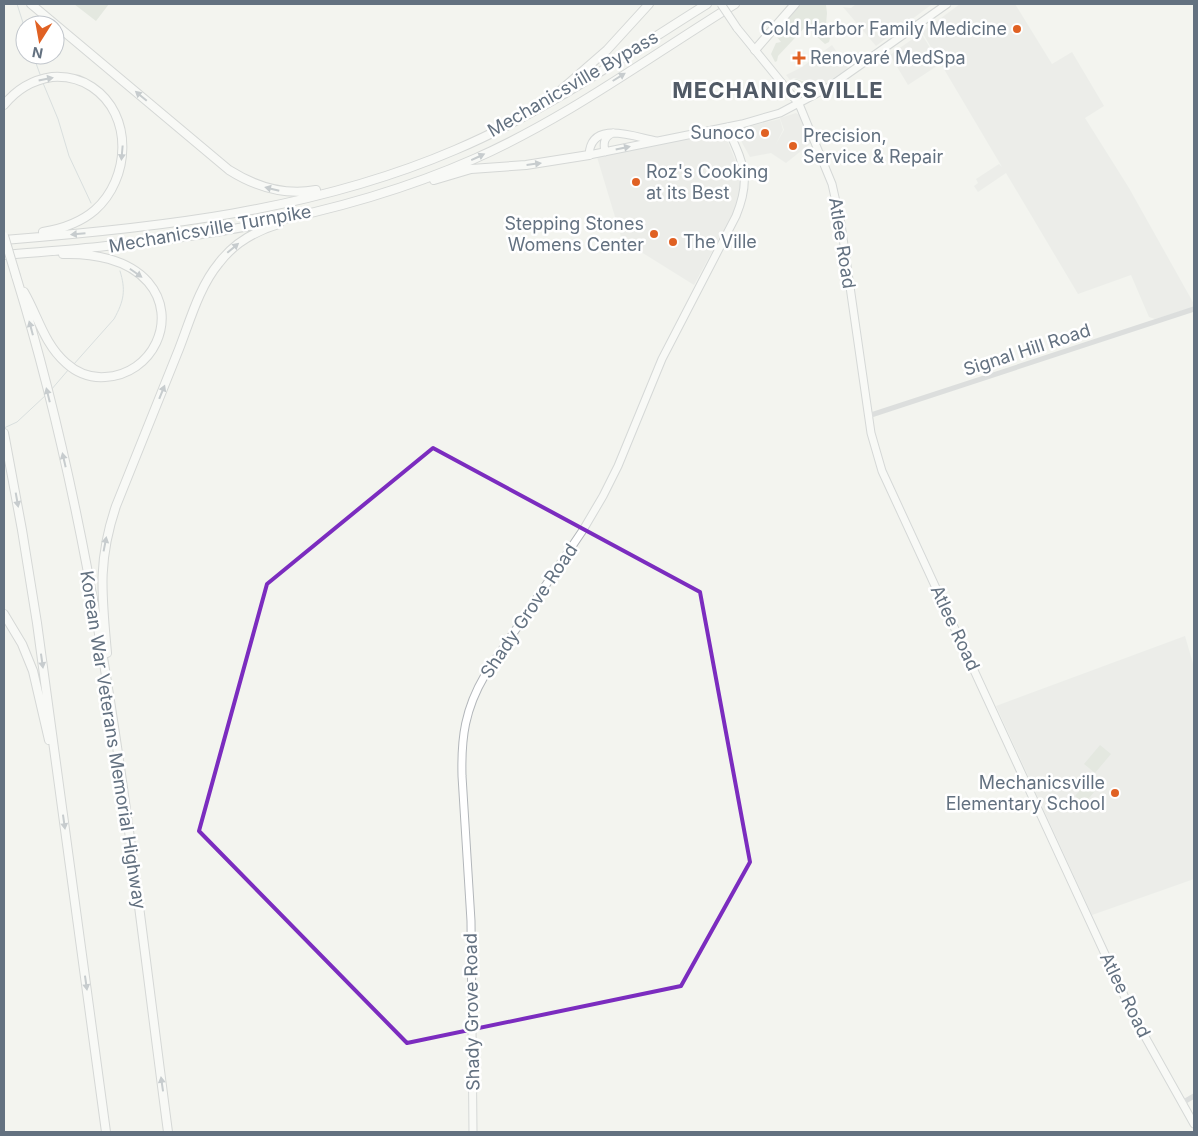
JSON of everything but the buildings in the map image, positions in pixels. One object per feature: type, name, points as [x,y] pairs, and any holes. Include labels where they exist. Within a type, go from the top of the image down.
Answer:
[{"type":"highway","points":[[492,133],[550,98],[573,81],[607,50],[649,4]]},
{"type":"highway","name":"Mechanicsville Bypass","points":[[350,186],[422,163],[492,133],[556,99],[708,4]]},
{"type":"highway","name":"Mechanicsville Bypass","points":[[383,192],[449,169],[530,131],[735,4]]},
{"type":"highway","points":[[755,50],[796,4]]},
{"type":"highway","points":[[34,6],[214,158],[235,174],[254,184],[277,191],[303,192],[319,190],[422,163]]},
{"type":"highway","points":[[4,105],[24,86],[42,79],[55,77],[70,78],[85,83],[97,91],[111,105],[121,129],[123,145],[122,159],[116,179],[101,204],[80,220],[51,231],[4,238]]},
{"type":"highway","points":[[383,192],[471,169],[542,163],[589,156]]},
{"type":"highway","name":"Mechanicsville Turnpike","points":[[4,238],[102,232],[184,222],[270,205],[350,186]]},
{"type":"highway","name":"Mechanicsville Turnpike","points":[[4,255],[105,247],[197,235],[281,219],[383,192]]},
{"type":"highway","points":[[110,697],[102,592],[103,560],[107,535],[116,506],[204,287],[217,264],[224,256],[240,242],[254,234],[271,226],[358,200]]},
{"type":"highway","name":"Korean War Veterans Memorial Highway","points":[[4,238],[53,414],[83,547],[110,697],[168,1132]]},
{"type":"highway","points":[[4,255],[77,254],[109,259],[129,268],[149,283],[160,304],[162,322],[159,336],[152,352],[140,364],[126,373],[111,377],[93,376],[77,371],[60,357],[43,333],[32,306],[16,277]]},
{"type":"highway","points":[[4,433],[31,584],[106,1132]]},
{"type":"highway","points":[[4,614],[22,644],[35,678],[58,780]]},
{"type":"main road","name":"Atlee Road","points":[[721,4],[737,28],[799,104],[835,193],[874,448],[887,481],[1134,1017],[1194,1124]]},
{"type":"main road","points":[[657,141],[604,133],[595,138],[590,147],[589,156],[761,119],[799,104],[830,87],[947,4]]},
{"type":"main road","name":"Shady Grove Road","points":[[473,1132],[471,921],[461,754],[465,720],[472,698],[485,674],[584,530],[611,480],[662,359],[736,216],[744,192],[744,173],[741,159],[727,127]]},
{"type":"main road","points":[[605,152],[605,140],[614,133]]},
{"type":"street","name":"Signal Hill Road","points":[[868,416],[1194,309]]},
{"type":"street","points":[[1182,1103],[1194,1096]]},
{"type":"highlighted area","points":[[433,448],[700,592],[750,862],[681,986],[407,1043],[199,831],[267,584]]},
{"type":"shaded area","points":[[74,4],[109,4],[96,21]]},
{"type":"shaded area","points":[[801,4],[828,4],[826,5],[826,25],[830,38],[829,42],[825,44],[807,25],[778,56],[775,62],[771,54],[776,43],[781,42],[776,32]]},
{"type":"shaded area","points":[[856,4],[931,5],[876,46],[843,7],[851,8]]},
{"type":"shaded area","points":[[960,4],[1015,4],[1052,64],[1072,52],[1104,106],[1085,118],[1129,188],[1194,307],[1155,319],[1149,317],[1131,275],[1078,294],[1006,173],[978,192],[974,186],[978,183],[976,179],[999,164],[1002,167],[922,32]]},
{"type":"shaded area","points":[[921,33],[940,64],[908,85],[890,55]]},
{"type":"shaded area","points":[[832,45],[848,68],[825,84],[794,78],[790,80],[786,75],[802,67]]},
{"type":"shaded area","points":[[796,79],[822,86],[808,95],[802,95],[790,83]]},
{"type":"shaded area","points":[[796,113],[800,115],[811,143],[786,163],[771,153],[750,157],[740,139],[738,129],[780,119],[783,130],[776,144],[784,130],[780,118]]},
{"type":"shaded area","points":[[723,130],[742,177],[740,195],[736,207],[694,285],[622,240],[597,157]]},
{"type":"shaded area","name":"Mechanicsville Elementary School","points":[[1185,636],[1194,667],[1194,879],[1092,915],[996,706]]},
{"type":"shaded area","points":[[1100,745],[1111,754],[1095,773],[1084,764]]},
{"type":"shaded area","points":[[1091,777],[1100,785],[1084,804],[1075,796]]},
{"type":"waterway","points":[[17,4],[21,15]]},
{"type":"waterway","points":[[37,65],[41,77]]},
{"type":"waterway","points":[[43,83],[58,119],[69,156],[91,203]]},
{"type":"waterway","points":[[74,364],[114,319],[117,313],[122,301],[123,290],[120,271]]},
{"type":"waterway","points":[[51,390],[69,369]]},
{"type":"waterway","points":[[4,428],[17,422],[46,395]]},
{"type":"place","name":"Cold Harbor Family Medicine","points":[[1017,29]]},
{"type":"place","name":"Renovaré MedSpa","points":[[799,58]]},
{"type":"place","name":"Sunoco","points":[[765,133]]},
{"type":"place","name":"Precision, Service & Repair","points":[[793,146]]},
{"type":"place","name":"Roz's Cooking at its Best","points":[[636,182]]},
{"type":"place","name":"Stepping Stones Womens Center","points":[[654,234]]},
{"type":"place","name":"The Ville","points":[[673,242]]},
{"type":"place","name":"Mechanicsville Elementary School","points":[[1115,793]]},
{"type":"district","name":"MECHANICSVILLE","points":[[778,90]]}]
